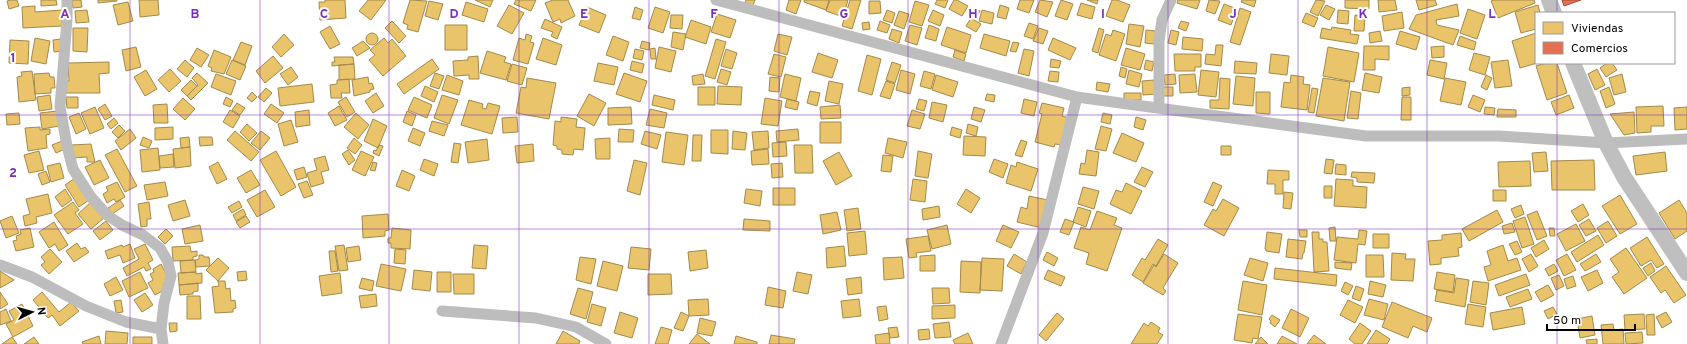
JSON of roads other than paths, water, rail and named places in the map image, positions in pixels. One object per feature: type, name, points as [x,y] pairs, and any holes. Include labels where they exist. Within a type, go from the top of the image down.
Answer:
[{"type":"main road","points":[[1549,0],[1554,12]]},
{"type":"main road","points":[[1573,64],[1606,143],[1624,176],[1687,273]]},
{"type":"street","points":[[67,0],[67,20],[60,106],[67,146],[73,169],[91,197],[107,214],[122,225],[142,235],[160,248],[168,262],[171,276],[164,303],[161,329],[163,344]]},
{"type":"street","points":[[716,0],[1077,97],[1366,136],[1498,136],[1606,143],[1687,139]]},
{"type":"street","points":[[1159,108],[1159,41],[1162,20],[1171,0]]},
{"type":"street","points":[[1001,344],[1043,232],[1077,97]]},
{"type":"street","points":[[0,265],[32,277],[86,306],[126,322],[161,329]]},
{"type":"street","points":[[442,312],[536,318],[576,327],[606,344]]}]
